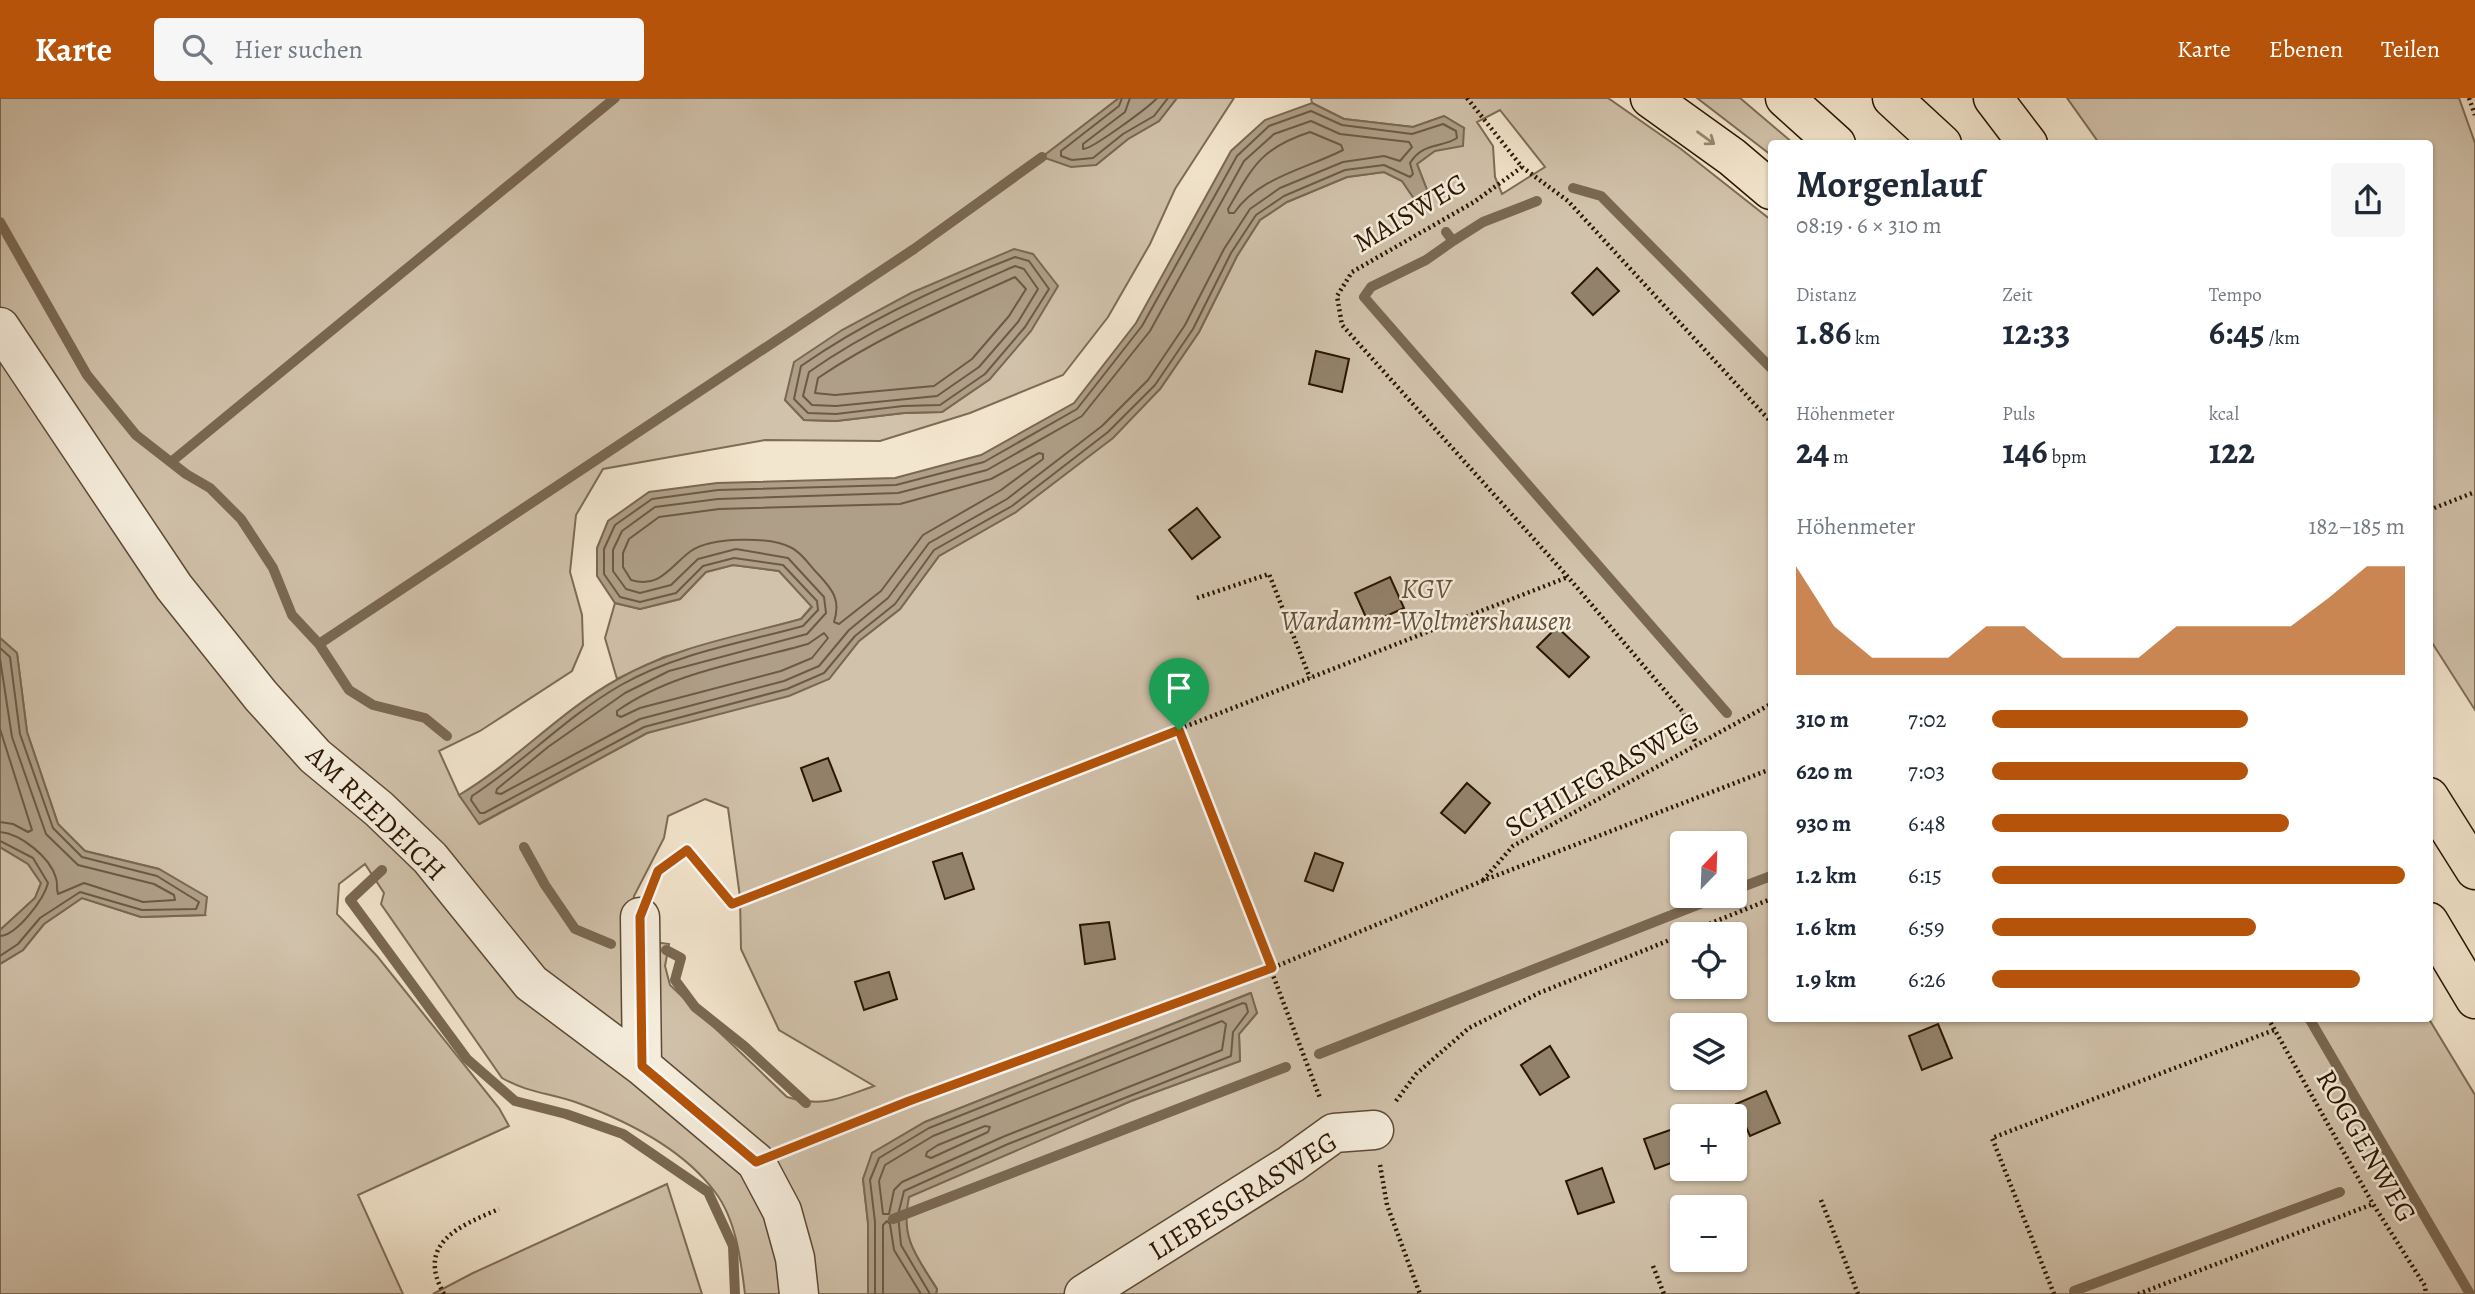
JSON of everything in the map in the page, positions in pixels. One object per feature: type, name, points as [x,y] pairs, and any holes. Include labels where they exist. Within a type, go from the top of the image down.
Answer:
[{"type":"highway","points":[[1650,98],[1732,157],[1768,187]]},
{"type":"highway","points":[[1785,98],[1832,140]]},
{"type":"highway","points":[[1892,98],[1938,140]]},
{"type":"highway","points":[[1993,98],[2025,140]]},
{"type":"highway","points":[[2433,803],[2475,870]]},
{"type":"highway","points":[[2433,929],[2475,999]]},
{"type":"street","name":"AM REEDEICH","points":[[0,327],[174,587],[261,696],[316,756],[379,809],[430,858],[531,983],[642,1066],[756,1162],[782,1211],[794,1258],[799,1294]]},
{"type":"street","points":[[640,917],[642,1066]]},
{"type":"street","name":"LIEBESGRASWEG","points":[[1084,1294],[1291,1164],[1334,1133],[1374,1130]]},
{"type":"path","points":[[1467,98],[1522,167],[1568,201],[1768,419]]},
{"type":"path","points":[[2469,98],[2475,115]]},
{"type":"path","name":"MAISWEG","points":[[1522,167],[1474,201],[1352,272],[1337,296],[1342,326],[1568,577],[1683,712],[1696,744]]},
{"type":"path","points":[[2433,508],[2475,492]]},
{"type":"path","points":[[1197,598],[1269,574],[1310,678]]},
{"type":"path","points":[[640,917],[658,871],[687,850],[732,904],[1568,577]]},
{"type":"path","name":"SCHILFGRASWEG","points":[[756,1162],[909,1101],[1272,968],[1482,881],[1513,846],[1768,706]]},
{"type":"path","points":[[1179,730],[1334,1133]]},
{"type":"path","points":[[1482,881],[1768,770]]},
{"type":"path","name":"LIEBESGRASWEG","points":[[1715,922],[1768,900]]},
{"type":"path","name":"LIEBESGRASWEG","points":[[1374,1130],[1416,1074],[1469,1028],[1539,993],[1670,940]]},
{"type":"path","name":"ROGGENWEG","points":[[2269,1022],[2373,1205],[2428,1294]]},
{"type":"path","points":[[2054,1294],[1992,1138],[2274,1030]]},
{"type":"path","points":[[1374,1130],[1387,1205],[1420,1294]]},
{"type":"path","points":[[1821,1200],[1858,1294]]},
{"type":"path","points":[[2138,1294],[2373,1205]]},
{"type":"path","points":[[444,1294],[435,1278],[437,1251],[455,1228],[499,1209]]},
{"type":"path","points":[[1653,1266],[1664,1294]]},
{"type":"green space","name":"KGV Wardamm-Woltmershausen","points":[[0,98],[1119,98],[1043,157],[1096,165],[1128,139],[1159,121],[1177,98],[1234,98],[1175,189],[1150,244],[1108,317],[1063,375],[970,413],[880,441],[765,440],[603,469],[576,515],[570,572],[582,615],[583,645],[572,671],[480,731],[439,751],[459,795],[480,824],[647,733],[829,679],[859,641],[900,609],[939,556],[1016,512],[1160,389],[1199,332],[1237,256],[1260,220],[1287,202],[1347,177],[1384,172],[1402,181],[1419,206],[1429,195],[1417,164],[1464,128],[1444,116],[1413,127],[1344,119],[1312,103],[1311,98],[1608,98],[1681,149],[1768,218],[1768,1022],[2431,1022],[2475,1095],[2475,1294],[936,1294],[937,1289],[916,1256],[908,1235],[908,1197],[1131,1101],[1240,1061],[1239,1034],[1257,1013],[1250,993],[925,1122],[873,1153],[863,1179],[868,1223],[868,1294],[745,1294],[733,1227],[722,1203],[702,1177],[671,1150],[616,1118],[502,1078],[381,904],[384,893],[365,864],[339,884],[337,914],[377,956],[499,1108],[509,1126],[358,1195],[403,1294],[0,1294],[0,964],[23,950],[44,924],[82,898],[141,917],[205,915],[159,869],[85,851],[58,824],[27,732],[17,653],[0,638]],"holes":[[[1500,110],[1545,167],[1502,194],[1495,177],[1493,146],[1477,122]],[[960,274],[990,379],[942,412],[904,413],[836,421],[804,420],[785,400],[911,293]],[[705,799],[728,808],[740,897],[741,949],[779,1030],[874,1086],[821,1102],[787,1097],[670,985],[665,966],[669,944],[626,938],[634,896],[664,838],[668,816]]]},
{"type":"green space","points":[[1697,98],[1740,98],[1789,140],[1768,140],[1768,153]]},
{"type":"green space","points":[[2067,98],[2459,98],[2475,143],[2475,710],[2433,644],[2433,140],[2097,140]]},
{"type":"green space","points":[[733,565],[779,571],[812,606],[801,619],[664,657],[617,679],[605,638],[615,603],[640,609],[680,599],[706,572]]},
{"type":"green space","points":[[0,847],[28,864],[41,883],[35,898],[0,930]]},
{"type":"green space","points":[[667,1184],[702,1294],[433,1294],[473,1273]]},
{"type":"water","points":[[1119,98],[1177,98],[1159,121],[1128,139],[1096,165],[1071,167],[1042,157]]},
{"type":"water","points":[[1312,103],[1344,119],[1413,127],[1444,116],[1464,128],[1463,146],[1435,151],[1417,164],[1429,195],[1427,206],[1419,206],[1402,181],[1384,172],[1347,177],[1287,202],[1260,220],[1237,256],[1199,332],[1160,389],[1113,438],[1016,512],[939,556],[900,609],[859,641],[829,679],[789,696],[647,733],[479,824],[459,795],[480,782],[597,692],[639,668],[684,650],[801,619],[812,607],[779,571],[733,565],[706,572],[680,599],[640,609],[615,603],[597,576],[597,548],[608,521],[649,492],[717,483],[895,478],[981,455],[1074,403],[1136,323],[1231,151],[1265,120]]},
{"type":"water","points":[[1014,249],[1033,254],[1058,286],[1031,331],[990,379],[942,412],[904,413],[836,421],[804,420],[785,400],[794,362],[842,330],[911,293]]},
{"type":"water","points":[[0,638],[17,653],[27,732],[58,824],[85,851],[159,869],[207,897],[205,915],[141,917],[82,898],[44,924],[23,950],[0,964],[0,930],[35,898],[41,883],[28,864],[0,847]]},
{"type":"water","points":[[1251,993],[1257,1013],[1239,1034],[1240,1061],[1131,1101],[909,1197],[908,1235],[937,1289],[936,1294],[868,1294],[868,1223],[863,1179],[872,1153],[925,1122]]},
{"type":"building","points":[[1597,268],[1619,291],[1593,315],[1572,293]]},
{"type":"building","points":[[1316,351],[1349,359],[1342,392],[1309,384]]},
{"type":"building","points":[[1197,508],[1220,537],[1192,559],[1169,530]]},
{"type":"building","points":[[1390,577],[1404,608],[1369,624],[1355,593]]},
{"type":"building","points":[[1557,627],[1589,657],[1569,677],[1537,647]]},
{"type":"building","points":[[828,758],[841,791],[813,801],[801,768]]},
{"type":"building","points":[[1467,783],[1490,803],[1465,833],[1441,813]]},
{"type":"building","points":[[962,853],[974,889],[945,899],[933,862]]},
{"type":"building","points":[[1315,853],[1343,863],[1333,891],[1305,881]]},
{"type":"building","points":[[1109,922],[1115,959],[1085,964],[1080,925]]},
{"type":"building","points":[[889,972],[897,999],[864,1010],[855,982]]},
{"type":"building","points":[[1938,1024],[1952,1058],[1922,1070],[1909,1036]]},
{"type":"building","points":[[1550,1046],[1569,1077],[1540,1095],[1521,1065]]},
{"type":"building","points":[[1766,1091],[1780,1123],[1750,1136],[1747,1129],[1747,1104],[1736,1104]]},
{"type":"building","points":[[1670,1130],[1670,1163],[1655,1169],[1644,1139]]},
{"type":"building","points":[[1602,1168],[1614,1202],[1578,1214],[1566,1181]]},
{"type":"waterway","points":[[171,462],[615,98]]},
{"type":"waterway","points":[[319,644],[914,249],[1042,157]]},
{"type":"waterway","points":[[1573,188],[1601,196],[1768,365]]},
{"type":"waterway","points":[[1453,241],[1483,222],[1537,201]]},
{"type":"waterway","points":[[0,222],[87,375],[136,435],[186,474],[210,488],[241,519],[273,568],[292,615],[319,644],[349,690],[373,705],[425,718],[447,736]]},
{"type":"waterway","points":[[1446,232],[1453,241],[1426,260],[1371,287],[1364,297],[1727,713]]},
{"type":"waterway","points":[[524,847],[545,885],[575,929],[611,944]]},
{"type":"waterway","points":[[382,870],[350,900],[467,1059],[515,1101],[566,1114],[623,1134],[708,1192],[733,1246],[735,1294]]},
{"type":"waterway","points":[[1747,885],[1768,877]]},
{"type":"waterway","points":[[1319,1054],[1690,908]]},
{"type":"waterway","points":[[666,950],[681,958],[675,980],[695,1007],[744,1046],[806,1103]]},
{"type":"waterway","points":[[2311,1022],[2470,1294]]},
{"type":"waterway","points":[[893,1219],[1286,1067]]},
{"type":"waterway","points":[[2074,1291],[2340,1192]]},
{"type":"route","points":[[1179,730],[1272,968],[909,1101],[756,1162],[642,1066],[640,917],[658,871],[687,850],[732,904],[1179,730]]}]
